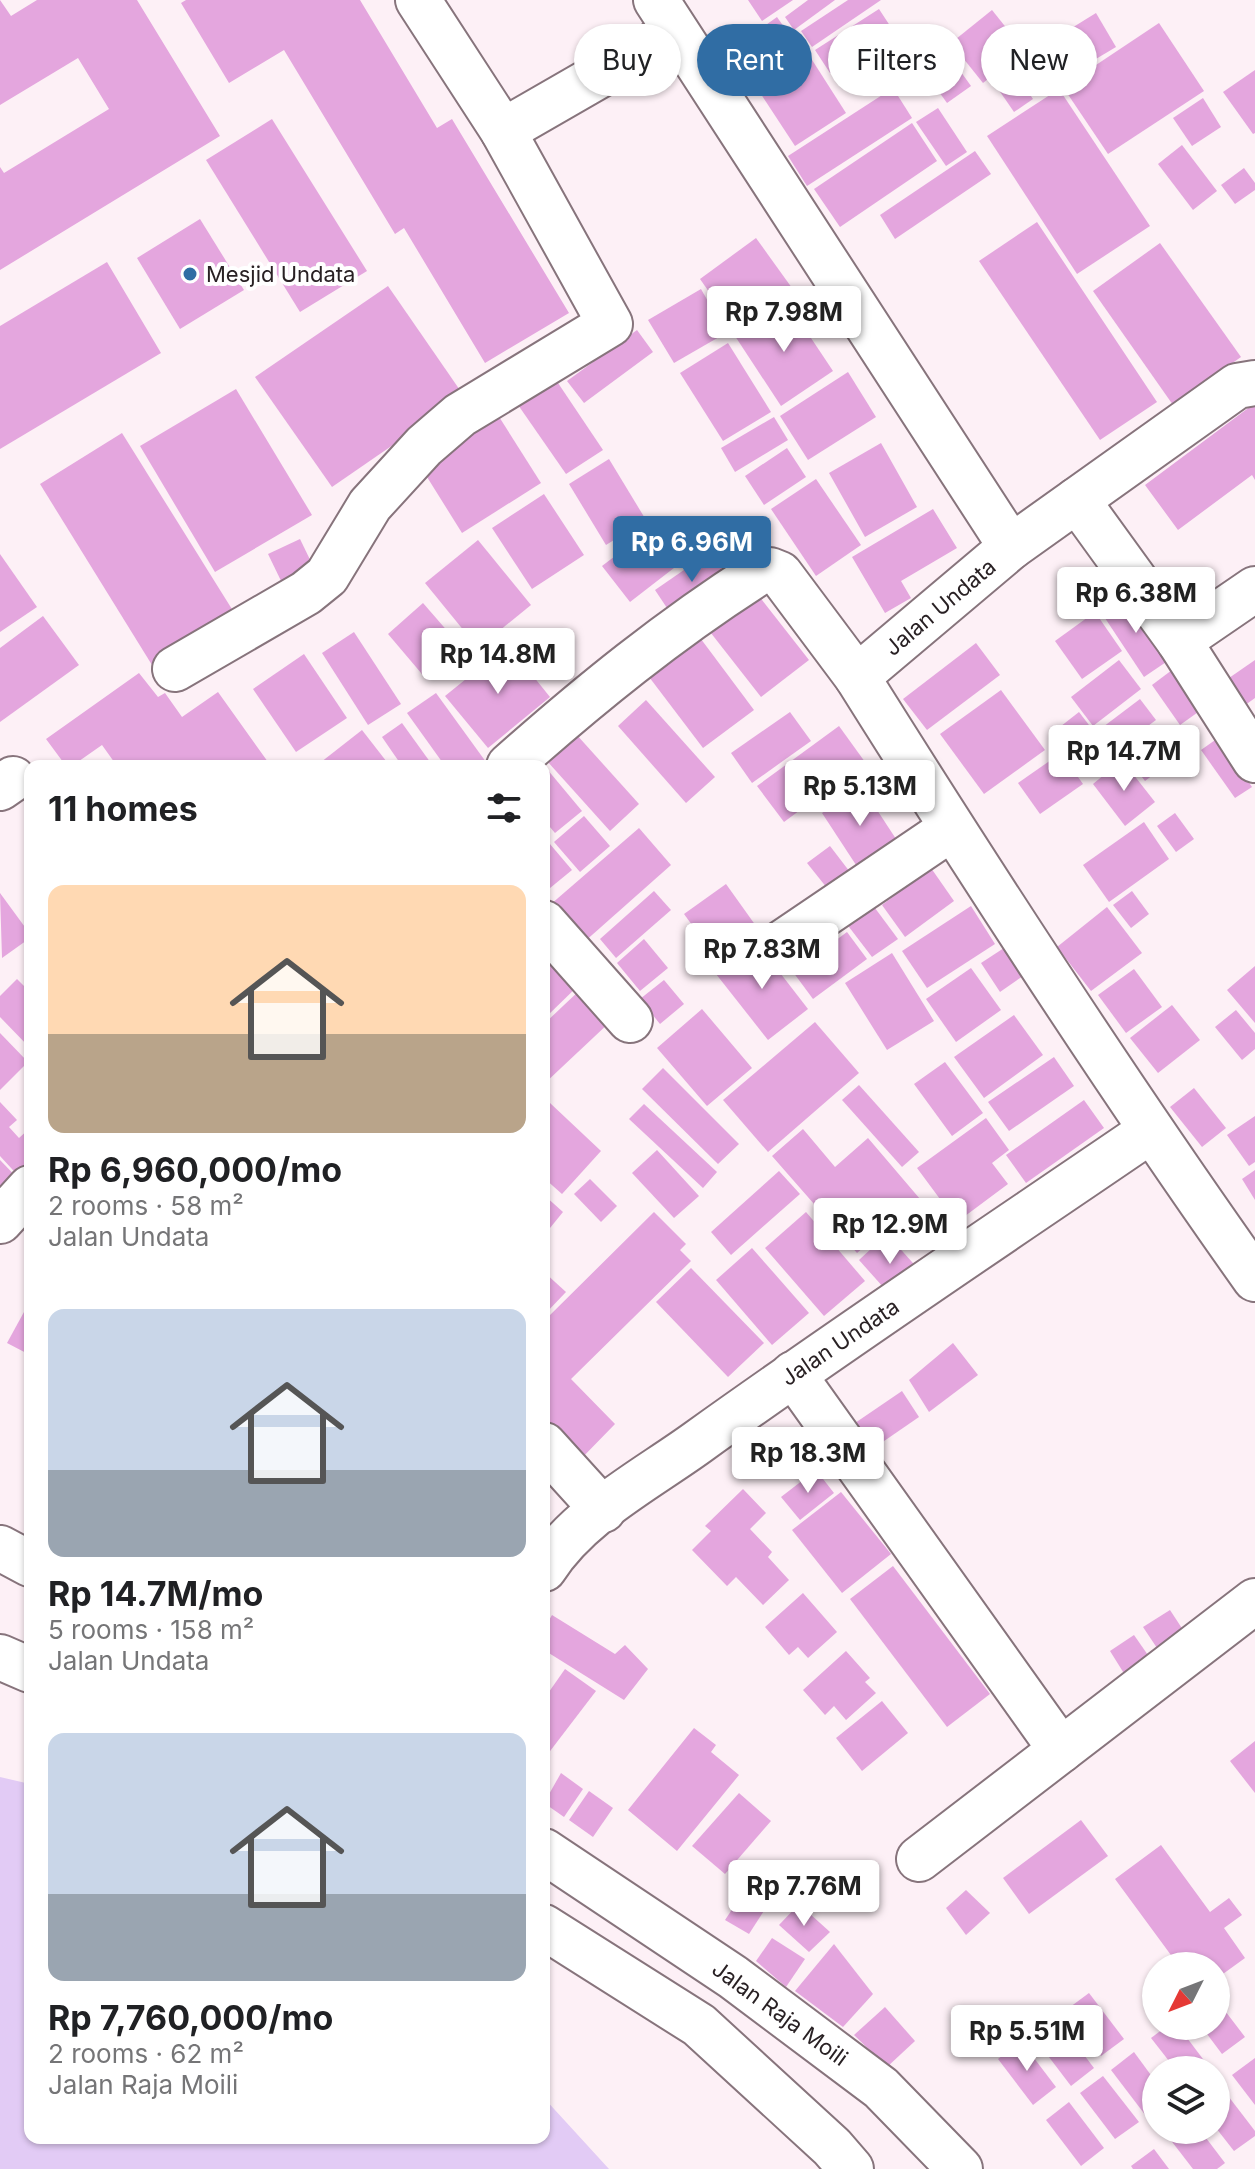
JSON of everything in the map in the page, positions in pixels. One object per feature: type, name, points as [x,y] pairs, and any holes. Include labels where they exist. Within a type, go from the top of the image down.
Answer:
[{"type":"street","points":[[175,669],[306,593],[327,576],[370,505],[424,446],[460,415],[610,324],[503,131],[418,0]]},
{"type":"street","points":[[503,131],[666,16]]},
{"type":"street","name":"Jalan Undata","points":[[666,16],[1011,547],[857,677]]},
{"type":"street","points":[[1011,547],[1237,386],[1255,383]]},
{"type":"street","points":[[1077,500],[1179,641],[1255,760]]},
{"type":"street","points":[[516,760],[580,703],[666,635],[760,572],[770,570],[780,574],[857,677],[1150,1131],[1255,1279]]},
{"type":"street","points":[[1179,641],[1255,589]]},
{"type":"street","points":[[773,949],[952,828]]},
{"type":"street","points":[[550,930],[630,1020]]},
{"type":"street","name":"Jalan Undata","points":[[550,1562],[572,1537],[603,1510],[793,1374],[1150,1131]]},
{"type":"street","points":[[0,1221],[24,1195]]},
{"type":"street","points":[[793,1374],[1061,1750]]},
{"type":"street","points":[[550,1452],[603,1510]]},
{"type":"street","points":[[0,1548],[24,1561]]},
{"type":"street","points":[[919,1859],[1255,1601]]},
{"type":"street","points":[[0,1657],[24,1667]]},
{"type":"street","name":"Jalan Raja Moili","points":[[550,1855],[733,1977],[881,2088],[960,2169]]},
{"type":"street","points":[[550,1931],[699,2025],[832,2147],[851,2169]]},
{"type":"shaded area","points":[[0,1777],[24,1783],[24,2144],[550,2144],[550,2105],[609,2169],[0,2169]]},
{"type":"building","points":[[0,0],[11,16],[37,0],[137,0],[220,136],[0,270],[0,167],[4,173],[109,109],[78,58],[0,105]]},
{"type":"building","points":[[186,0],[360,0],[437,128],[452,119],[569,313],[485,363],[404,228],[395,234],[284,50],[229,83],[181,3]]},
{"type":"building","points":[[748,0],[793,0],[762,21]]},
{"type":"building","points":[[808,0],[835,0],[802,24],[790,24],[785,17]]},
{"type":"building","points":[[848,0],[881,0],[846,24],[828,24],[828,36],[812,47],[812,24]]},
{"type":"building","points":[[879,9],[889,24],[856,24]]},
{"type":"building","points":[[992,10],[1003,24],[981,24],[981,80],[965,60],[965,32]]},
{"type":"building","points":[[1096,13],[1116,47],[1097,58],[1097,24],[1078,24]]},
{"type":"building","points":[[777,17],[782,24],[767,24]]},
{"type":"building","points":[[1159,23],[1204,91],[1108,154],[1069,96],[1097,96],[1097,64]]},
{"type":"building","points":[[828,42],[828,70],[815,50]]},
{"type":"building","points":[[812,60],[828,85],[828,96],[835,96],[846,113],[795,146],[762,96],[812,96]]},
{"type":"building","points":[[1255,70],[1255,133],[1253,134],[1223,92]]},
{"type":"building","points":[[881,96],[898,96],[912,118],[807,186],[788,156]]},
{"type":"building","points":[[942,96],[957,96],[947,103]]},
{"type":"building","points":[[1003,96],[1031,96],[1033,99],[1014,112]]},
{"type":"building","points":[[1048,96],[1064,96],[1150,226],[1077,274],[987,136]]},
{"type":"building","points":[[1203,98],[1221,127],[1192,146],[1173,118]]},
{"type":"building","points":[[938,108],[967,152],[946,166],[916,122]]},
{"type":"building","points":[[272,119],[367,271],[300,312],[206,160]]},
{"type":"building","points":[[912,123],[937,161],[840,227],[814,189]]},
{"type":"building","points":[[1182,145],[1217,191],[1193,210],[1158,164]]},
{"type":"building","points":[[975,151],[991,174],[895,239],[880,215]]},
{"type":"building","points":[[1244,168],[1255,183],[1255,190],[1235,204],[1221,185]]},
{"type":"building","name":"Mesjid Undata","points":[[200,219],[244,290],[180,329],[137,258]]},
{"type":"building","points":[[1037,222],[1157,402],[1100,440],[979,261]]},
{"type":"building","points":[[756,238],[792,288],[735,329],[700,279]]},
{"type":"building","points":[[1160,243],[1241,357],[1173,405],[1093,291]]},
{"type":"building","points":[[107,262],[161,353],[0,449],[0,326]]},
{"type":"building","points":[[388,286],[464,396],[332,487],[255,377]]},
{"type":"building","points":[[701,289],[726,333],[674,363],[648,320]]},
{"type":"building","points":[[787,302],[833,371],[781,406],[735,336]]},
{"type":"building","points":[[637,330],[653,352],[584,403],[567,381]]},
{"type":"building","points":[[728,343],[771,412],[723,441],[680,373]]},
{"type":"building","points":[[848,372],[876,417],[808,460],[780,416]]},
{"type":"building","points":[[554,377],[603,450],[566,474],[516,402]]},
{"type":"building","points":[[236,389],[312,515],[215,572],[140,446]]},
{"type":"building","points":[[1255,403],[1255,480],[1252,475],[1178,530],[1145,485]]},
{"type":"building","points":[[496,412],[541,483],[462,533],[417,461]]},
{"type":"building","points":[[774,417],[788,440],[735,472],[721,448]]},
{"type":"building","points":[[122,433],[235,614],[152,665],[40,484]]},
{"type":"building","points":[[881,443],[917,507],[865,537],[829,473]]},
{"type":"building","points":[[787,448],[806,477],[764,505],[745,476]]},
{"type":"building","points":[[609,459],[646,520],[606,545],[569,484]]},
{"type":"building","points":[[816,479],[861,545],[816,576],[771,509]]},
{"type":"building","points":[[544,494],[584,555],[532,589],[492,528]]},
{"type":"building","points":[[933,509],[957,548],[901,581],[911,598],[885,613],[852,557]]},
{"type":"building","points":[[665,518],[692,554],[630,602],[602,566]]},
{"type":"building","points":[[300,539],[316,572],[284,587],[268,554]]},
{"type":"building","points":[[478,540],[531,605],[478,648],[425,583]]},
{"type":"building","points":[[710,552],[729,579],[673,617],[655,590]]},
{"type":"building","points":[[0,554],[37,607],[0,632]]},
{"type":"building","points":[[755,591],[809,660],[761,697],[707,628]]},
{"type":"building","points":[[1128,594],[1172,658],[1144,677],[1101,612]]},
{"type":"building","points":[[423,603],[463,649],[427,680],[388,634]]},
{"type":"building","points":[[1095,612],[1122,651],[1082,679],[1055,641]]},
{"type":"building","points":[[43,616],[79,665],[0,722],[0,648]]},
{"type":"building","points":[[692,627],[754,710],[703,748],[640,665]]},
{"type":"building","points":[[354,632],[401,704],[368,725],[322,653]]},
{"type":"building","points":[[976,643],[1000,675],[927,730],[903,699]]},
{"type":"building","points":[[508,645],[550,697],[488,748],[445,696]]},
{"type":"building","points":[[304,654],[347,718],[296,752],[253,689]]},
{"type":"building","points":[[1119,660],[1141,689],[1093,726],[1071,697]]},
{"type":"building","points":[[1255,660],[1255,698],[1234,713],[1216,687]]},
{"type":"building","points":[[1172,670],[1201,710],[1180,725],[1152,685]]},
{"type":"building","points":[[139,673],[158,697],[165,693],[182,717],[218,692],[267,760],[113,760],[102,745],[81,760],[62,760],[46,739]]},
{"type":"building","points":[[1001,690],[1045,750],[984,794],[940,734]]},
{"type":"building","points":[[436,693],[485,760],[441,760],[407,713]]},
{"type":"building","points":[[1140,699],[1156,720],[1114,751],[1099,730]]},
{"type":"building","points":[[646,700],[715,777],[686,803],[618,726]]},
{"type":"building","points":[[790,712],[811,741],[752,783],[731,753]]},
{"type":"building","points":[[1079,712],[1115,759],[1092,777],[1056,730]]},
{"type":"building","points":[[402,723],[429,760],[398,760],[382,737]]},
{"type":"building","points":[[839,726],[865,762],[784,822],[757,786]]},
{"type":"building","points":[[1169,727],[1187,749],[1145,781],[1128,759]]},
{"type":"building","points":[[362,730],[385,760],[324,760]]},
{"type":"building","points":[[576,734],[639,804],[610,831],[548,760]]},
{"type":"building","points":[[1218,738],[1252,787],[1235,798],[1201,750]]},
{"type":"building","points":[[1061,753],[1083,784],[1040,814],[1018,783]]},
{"type":"building","points":[[1122,760],[1155,802],[1125,826],[1093,784]]},
{"type":"building","points":[[550,773],[582,811],[555,833],[550,827]]},
{"type":"building","points":[[862,787],[898,842],[858,868],[822,813]]},
{"type":"building","points":[[1175,813],[1194,839],[1176,852],[1157,826]]},
{"type":"building","points":[[584,816],[610,846],[580,872],[554,842]]},
{"type":"building","points":[[1144,822],[1169,859],[1109,902],[1083,865]]},
{"type":"building","points":[[639,828],[671,865],[583,943],[550,905]]},
{"type":"building","points":[[550,844],[572,870],[550,888]]},
{"type":"building","points":[[830,846],[853,876],[831,893],[807,863]]},
{"type":"building","points":[[931,868],[954,901],[905,937],[882,905]]},
{"type":"building","points":[[726,884],[761,933],[719,962],[684,914]]},
{"type":"building","points":[[654,891],[671,910],[616,958],[600,939]]},
{"type":"building","points":[[1132,891],[1149,914],[1131,928],[1113,905]]},
{"type":"building","points":[[0,893],[24,926],[24,942],[2,958]]},
{"type":"building","points":[[872,904],[898,939],[872,957],[846,923]]},
{"type":"building","points":[[971,906],[995,944],[927,988],[902,951]]},
{"type":"building","points":[[1107,907],[1142,953],[1091,991],[1057,947]]},
{"type":"building","points":[[847,932],[867,959],[813,999],[793,972]]},
{"type":"building","points":[[644,939],[668,968],[640,991],[617,963]]},
{"type":"building","points":[[757,943],[808,1009],[768,1040],[716,974]]},
{"type":"building","points":[[553,948],[584,980],[550,1013],[550,951]]},
{"type":"building","points":[[1004,948],[1023,976],[1000,992],[981,963]]},
{"type":"building","points":[[892,953],[934,1021],[887,1050],[845,983]]},
{"type":"building","points":[[1255,966],[1255,1023],[1227,990]]},
{"type":"building","points":[[971,968],[1001,1010],[956,1042],[926,999]]},
{"type":"building","points":[[1134,969],[1162,1007],[1126,1033],[1098,995]]},
{"type":"building","points":[[17,979],[24,986],[24,1042],[0,1017],[0,996]]},
{"type":"building","points":[[664,980],[684,1004],[660,1024],[640,999]]},
{"type":"building","points":[[581,989],[611,1021],[550,1078],[550,1018]]},
{"type":"building","points":[[1172,1005],[1200,1040],[1158,1073],[1130,1038]]},
{"type":"building","points":[[702,1009],[752,1068],[707,1106],[657,1048]]},
{"type":"building","points":[[1236,1010],[1255,1033],[1255,1049],[1242,1060],[1215,1027]]},
{"type":"building","points":[[1014,1015],[1043,1055],[984,1098],[954,1057]]},
{"type":"building","points":[[815,1022],[859,1073],[768,1152],[723,1100]]},
{"type":"building","points":[[0,1033],[24,1058],[24,1066],[0,1090]]},
{"type":"building","points":[[1054,1057],[1074,1086],[1009,1131],[988,1102]]},
{"type":"building","points":[[945,1062],[983,1113],[952,1136],[914,1084]]},
{"type":"building","points":[[663,1068],[739,1144],[718,1164],[642,1089]]},
{"type":"building","points":[[859,1085],[919,1152],[902,1167],[842,1100]]},
{"type":"building","points":[[1194,1088],[1226,1128],[1202,1147],[1170,1107]]},
{"type":"building","points":[[1084,1100],[1104,1128],[1026,1183],[1006,1155]]},
{"type":"building","points":[[0,1102],[17,1120],[9,1127],[19,1138],[24,1133],[23,1181],[0,1156]]},
{"type":"building","points":[[550,1103],[601,1151],[562,1194],[550,1183]]},
{"type":"building","points":[[644,1104],[717,1172],[703,1188],[629,1119]]},
{"type":"building","points":[[1255,1116],[1255,1162],[1249,1166],[1227,1135]]},
{"type":"building","points":[[986,1118],[1009,1150],[992,1163],[1008,1184],[957,1222],[917,1168]]},
{"type":"building","points":[[803,1129],[835,1167],[868,1138],[920,1199],[857,1253],[772,1156]]},
{"type":"building","points":[[657,1150],[699,1196],[674,1218],[632,1173]]},
{"type":"building","points":[[0,1160],[24,1185],[24,1191],[0,1214]]},
{"type":"building","points":[[1255,1170],[1255,1200],[1242,1179]]},
{"type":"building","points":[[779,1171],[800,1194],[731,1255],[711,1232]]},
{"type":"building","points":[[590,1179],[617,1206],[601,1222],[574,1194]]},
{"type":"building","points":[[550,1200],[563,1212],[550,1228]]},
{"type":"building","points":[[654,1212],[686,1244],[680,1250],[691,1261],[571,1379],[615,1424],[576,1464],[550,1437],[550,1315]]},
{"type":"building","points":[[806,1212],[865,1281],[824,1316],[765,1248]]},
{"type":"building","points":[[887,1234],[920,1271],[892,1297],[859,1260]]},
{"type":"building","points":[[752,1248],[809,1313],[772,1345],[716,1280]]},
{"type":"building","points":[[691,1268],[764,1343],[728,1377],[656,1302]]},
{"type":"building","points":[[550,1277],[566,1292],[550,1309]]},
{"type":"building","points":[[24,1312],[24,1352],[7,1343]]},
{"type":"building","points":[[953,1343],[978,1375],[929,1412],[909,1380]]},
{"type":"building","points":[[902,1391],[919,1417],[871,1450],[855,1423]]},
{"type":"building","points":[[816,1470],[834,1493],[800,1520],[781,1497]]},
{"type":"building","points":[[743,1489],[766,1513],[750,1529],[772,1552],[768,1557],[789,1580],[763,1605],[736,1577],[727,1586],[692,1550],[711,1531],[705,1526]]},
{"type":"building","points":[[841,1492],[891,1554],[842,1593],[792,1530]]},
{"type":"building","points":[[893,1566],[990,1694],[947,1727],[850,1599]]},
{"type":"building","points":[[803,1593],[837,1632],[808,1658],[798,1647],[789,1655],[765,1627]]},
{"type":"building","points":[[1170,1610],[1187,1636],[1161,1654],[1143,1627]]},
{"type":"building","points":[[552,1615],[615,1654],[625,1645],[648,1669],[624,1700],[550,1654]]},
{"type":"building","points":[[1134,1635],[1150,1658],[1125,1675],[1110,1651]]},
{"type":"building","points":[[846,1651],[870,1678],[865,1682],[876,1693],[846,1720],[834,1706],[825,1715],[803,1690]]},
{"type":"building","points":[[565,1669],[596,1691],[550,1751],[550,1690]]},
{"type":"building","points":[[882,1701],[908,1733],[862,1771],[836,1738]]},
{"type":"building","points":[[694,1728],[716,1745],[711,1752],[739,1775],[677,1851],[628,1810]]},
{"type":"building","points":[[1255,1741],[1255,1793],[1230,1761]]},
{"type":"building","points":[[561,1773],[583,1789],[564,1817],[550,1807],[550,1792]]},
{"type":"building","points":[[589,1791],[613,1808],[593,1837],[569,1820]]},
{"type":"building","points":[[739,1793],[771,1821],[725,1874],[692,1846]]},
{"type":"building","points":[[1081,1820],[1108,1856],[1029,1914],[1003,1878]]},
{"type":"building","points":[[1161,1845],[1210,1912],[1229,1898],[1242,1915],[1224,1928],[1245,1958],[1230,1969],[1230,1952],[1169,1952],[1115,1879]]},
{"type":"building","points":[[765,1860],[787,1875],[749,1934],[725,1920]]},
{"type":"building","points":[[966,1890],[990,1913],[966,1935],[946,1908]]},
{"type":"building","points":[[799,1904],[830,1932],[809,1952],[779,1925]]},
{"type":"building","points":[[772,1938],[805,1959],[786,1987],[756,1961]]},
{"type":"building","points":[[834,1944],[873,1994],[843,2027],[795,1991]]},
{"type":"building","points":[[1089,1993],[1124,2039],[1101,2056],[1066,2010]]},
{"type":"building","points":[[885,2007],[915,2041],[887,2067],[854,2035]]},
{"type":"building","points":[[1230,2017],[1245,2037],[1222,2054],[1212,2040],[1230,2040]]},
{"type":"building","points":[[1059,2022],[1094,2068],[1071,2086],[1036,2040]]},
{"type":"building","points":[[1153,2040],[1189,2040],[1201,2056],[1165,2056]]},
{"type":"building","points":[[1021,2041],[1056,2087],[1033,2105],[998,2059]]},
{"type":"building","points":[[1134,2052],[1142,2063],[1142,2111],[1111,2070]]},
{"type":"building","points":[[1255,2058],[1255,2105],[1232,2075]]},
{"type":"building","points":[[1103,2076],[1139,2122],[1115,2139],[1080,2093]]},
{"type":"building","points":[[1230,2098],[1255,2131],[1255,2136],[1234,2151],[1229,2144]]},
{"type":"building","points":[[1069,2102],[1104,2148],[1081,2166],[1046,2120]]},
{"type":"building","points":[[1174,2144],[1211,2144],[1225,2163],[1217,2169],[1193,2169]]},
{"type":"building","points":[[1154,2149],[1169,2169],[1133,2169],[1131,2166]]},
{"type":"place","name":"Mesjid Undata","points":[[190,274]]}]
